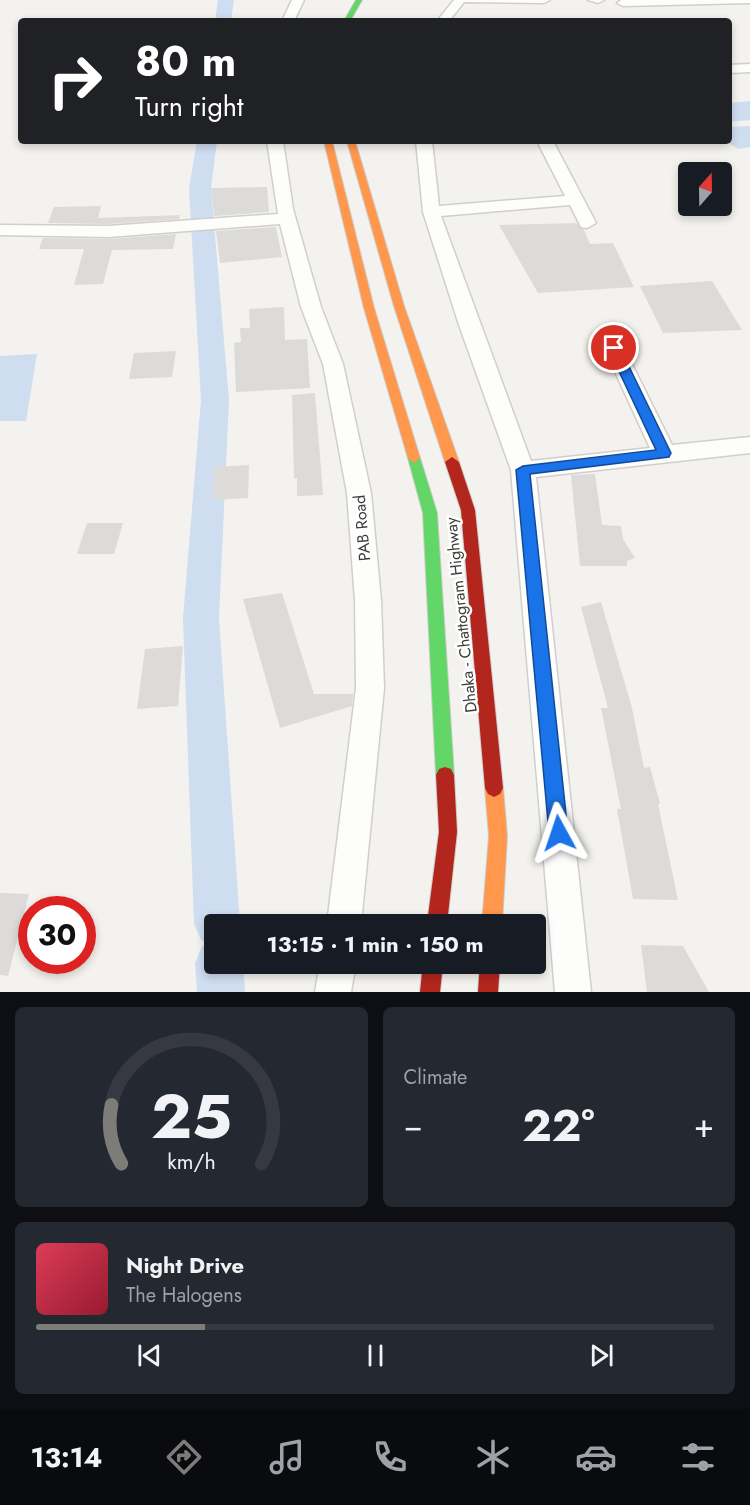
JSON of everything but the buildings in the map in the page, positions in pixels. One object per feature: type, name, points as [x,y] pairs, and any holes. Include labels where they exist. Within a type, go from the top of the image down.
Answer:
[{"type":"highway","points":[[349,18],[359,0]]},
{"type":"highway","name":"Dhaka - Chattogram Highway","points":[[329,144],[369,308],[430,513],[448,832],[438,914]]},
{"type":"highway","name":"Dhaka - Chattogram Highway","points":[[352,144],[399,306],[468,510],[498,836],[493,914]]},
{"type":"highway","points":[[430,992],[432,974]]},
{"type":"highway","points":[[488,992],[489,974]]},
{"type":"street","points":[[289,18],[298,0]]},
{"type":"street","points":[[445,18],[460,0]]},
{"type":"street","points":[[468,0],[544,0]]},
{"type":"street","points":[[623,3],[750,0]]},
{"type":"street","points":[[732,69],[750,68]]},
{"type":"street","name":"PAB Road","points":[[276,144],[288,218],[311,307],[333,364],[359,493],[368,600],[370,688],[345,914]]},
{"type":"street","points":[[424,144],[431,212],[469,325],[523,470],[536,584],[573,992]]},
{"type":"street","points":[[547,144],[587,223]]},
{"type":"street","points":[[431,212],[576,200]]},
{"type":"street","points":[[0,230],[33,233],[134,229],[288,218]]},
{"type":"street","points":[[614,348],[664,453]]},
{"type":"street","points":[[523,470],[750,445]]},
{"type":"street","points":[[333,992],[336,974]]},
{"type":"water","points":[[750,101],[750,120],[732,122],[732,103]]},
{"type":"water","points":[[750,126],[750,147],[738,149],[730,144],[732,127]]},
{"type":"water","points":[[37,354],[26,421],[0,421],[0,356]]},
{"type":"waterway","points":[[223,18],[226,0]]},
{"type":"waterway","points":[[207,144],[200,188],[215,400],[201,618],[216,914]]},
{"type":"waterway","points":[[220,974],[221,992]]},
{"type":"traffic: fast","points":[[349,18],[359,0]]},
{"type":"traffic: fast","points":[[414,458],[430,513],[445,775]]},
{"type":"traffic: slow","points":[[329,144],[369,308],[414,458]]},
{"type":"traffic: slow","points":[[352,144],[399,306],[452,462]]},
{"type":"traffic: slow","points":[[493,914],[498,836],[494,788]]},
{"type":"traffic: jam","points":[[452,462],[468,510],[494,788]]},
{"type":"traffic: jam","points":[[438,914],[448,832],[445,775]]},
{"type":"traffic: jam","points":[[430,992],[432,974]]},
{"type":"traffic: jam","points":[[488,992],[489,974]]},
{"type":"route","points":[[559,833],[523,470],[664,453],[614,348]]}]
